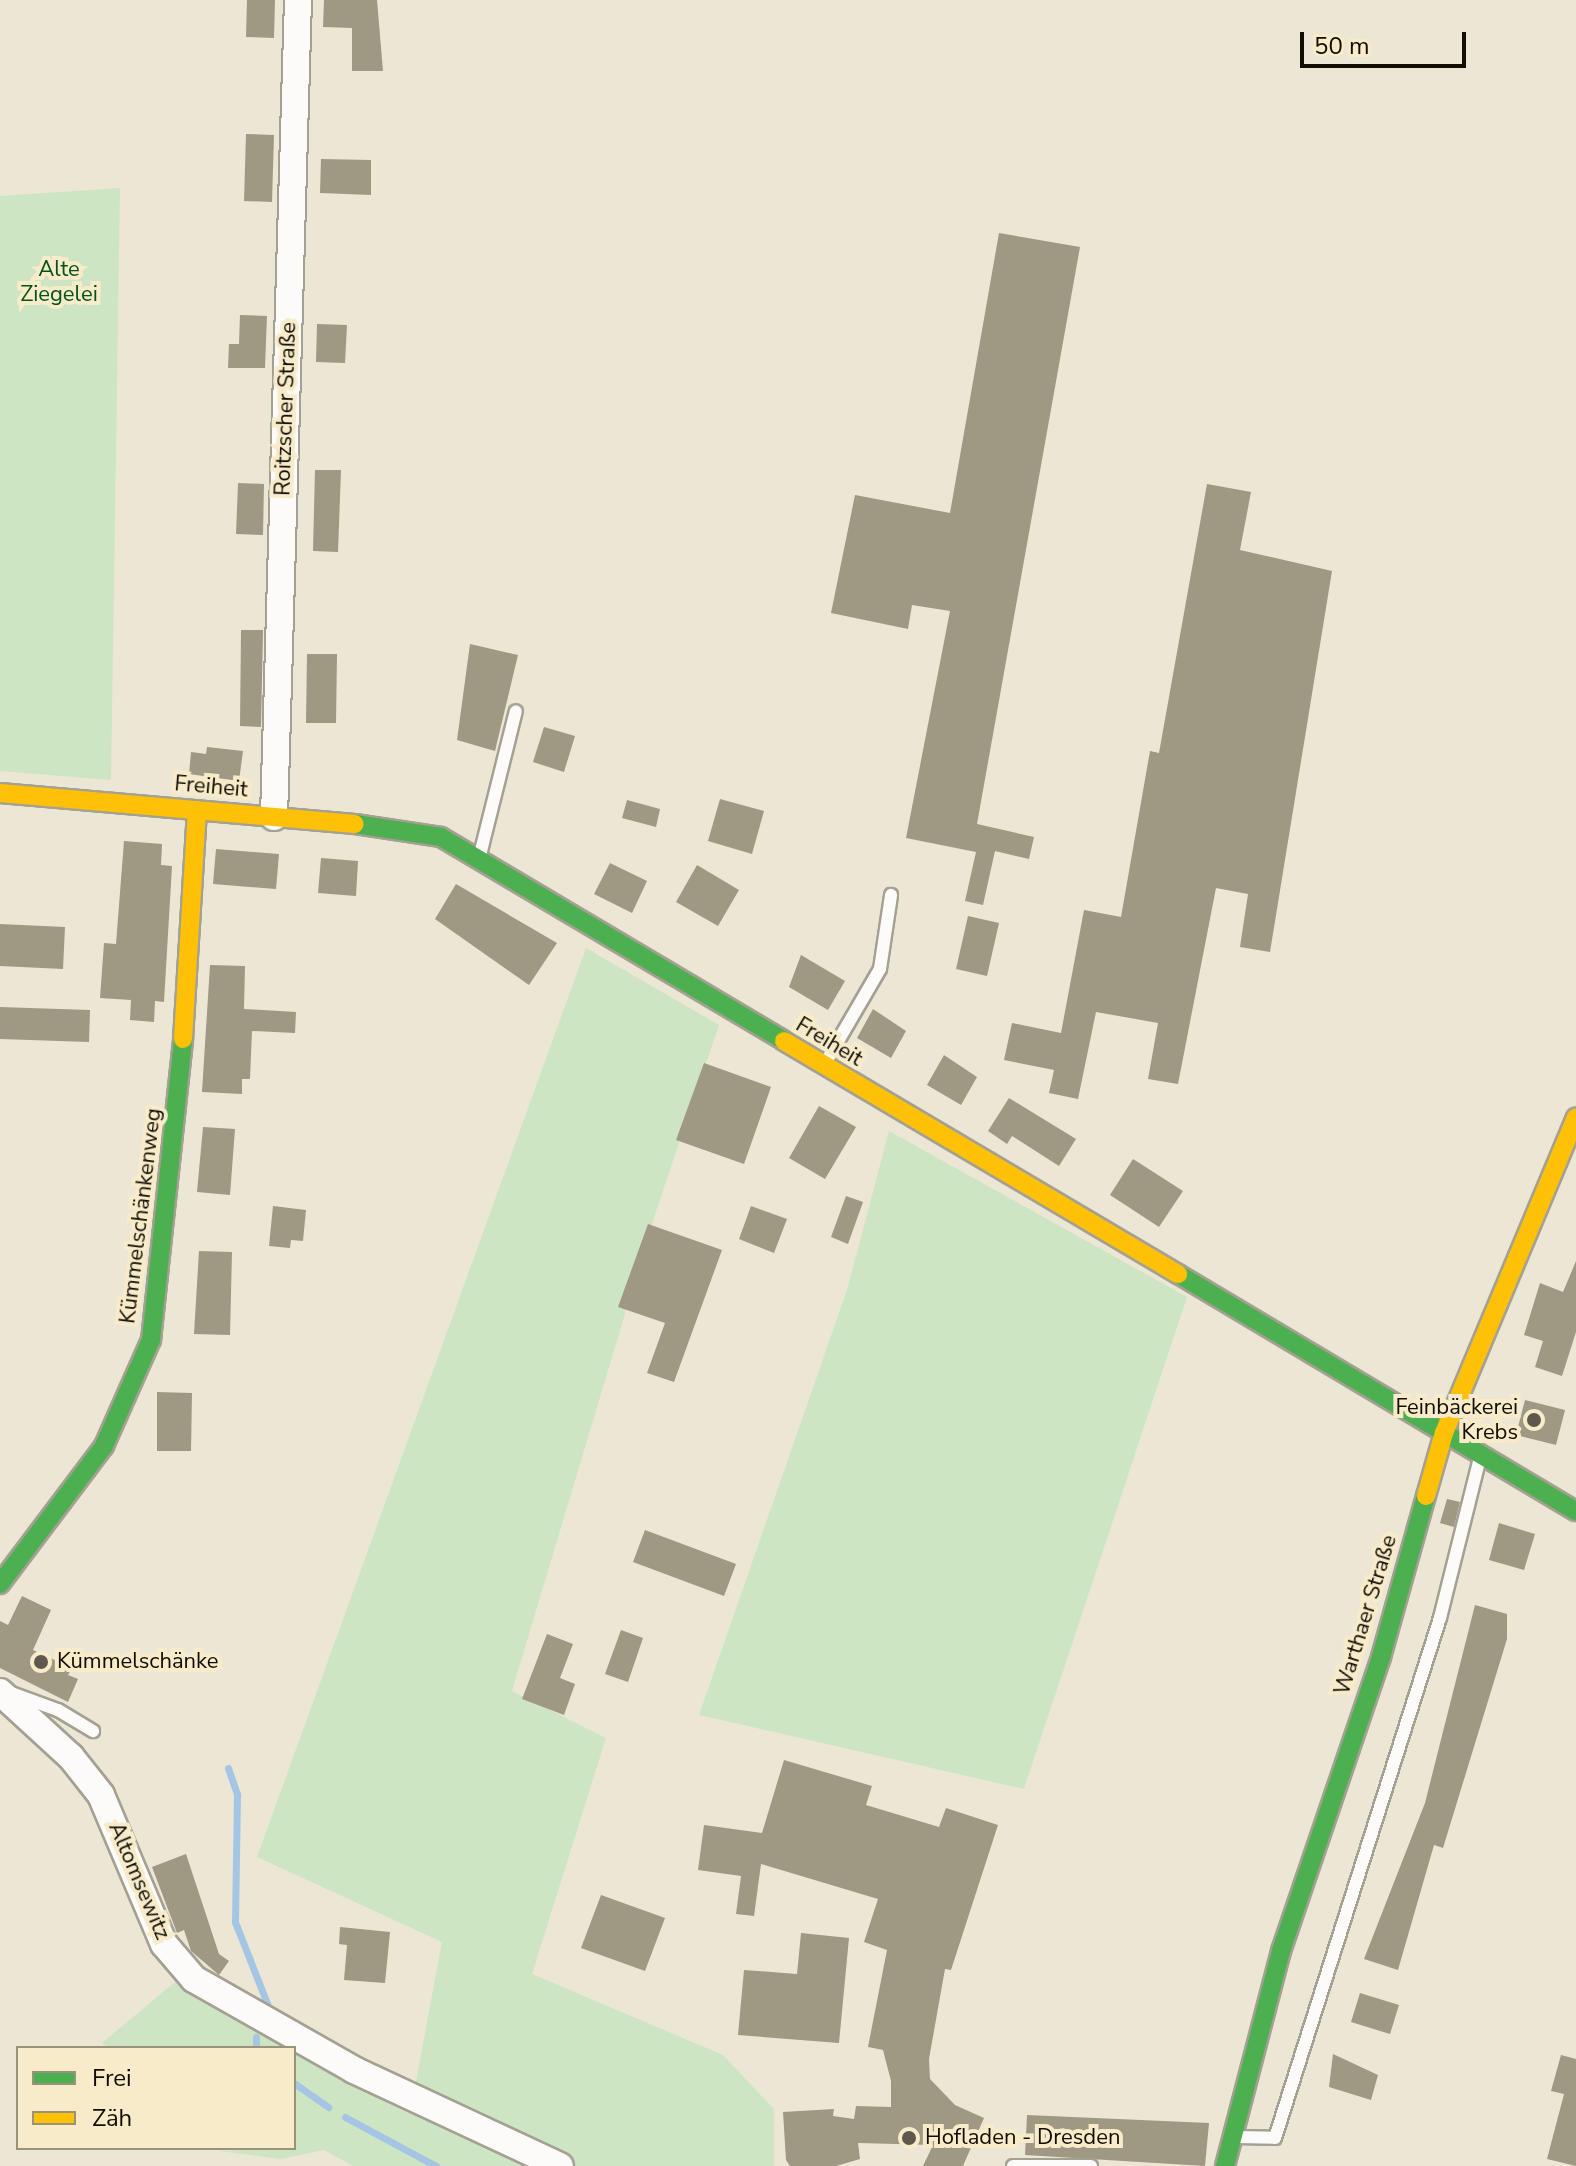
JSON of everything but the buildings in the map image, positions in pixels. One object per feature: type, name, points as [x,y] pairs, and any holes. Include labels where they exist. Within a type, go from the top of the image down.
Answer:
[{"type":"street","name":"Roitzscher Straße","points":[[274,817],[298,0]]},
{"type":"street","name":"Freiheit","points":[[0,793],[424,831],[479,858],[823,1066],[1576,1511]]},
{"type":"street","name":"Kümmelschänkenweg","points":[[0,1584],[104,1446],[151,1340],[177,1132],[197,810]]},
{"type":"street","name":"Warthaer Straße","points":[[1225,2166],[1230,2137],[1281,1951],[1381,1657],[1444,1433],[1569,1154],[1576,1118]]},
{"type":"street","name":"Altomsewitz","points":[[0,1692],[63,1749],[101,1795],[164,1944],[194,1979],[354,2070],[560,2166]]},
{"type":"lane","points":[[479,858],[516,711]]},
{"type":"lane","points":[[823,1066],[880,969],[891,895]]},
{"type":"lane","points":[[1230,2137],[1275,2138],[1440,1618],[1481,1455]]},
{"type":"lane","points":[[0,1692],[58,1710],[93,1731]]},
{"type":"lane","points":[[1013,2166],[1091,2166]]},
{"type":"green space","name":"Alte Ziegelei","points":[[120,188],[111,780],[0,771],[0,196]]},
{"type":"green space","points":[[586,948],[719,1025],[654,1217],[512,1691],[606,1738],[532,1974],[723,2055],[774,2109],[774,2166],[353,2166],[324,2150],[281,2159],[219,2151],[296,2150],[296,2046],[106,2046],[102,2043],[175,1982],[412,2103],[442,1942],[257,1857]]},
{"type":"green space","points":[[889,1131],[1187,1297],[1024,1789],[699,1715],[847,1290]]},
{"type":"waterway","points":[[228,1768],[237,1794],[235,1922],[270,2011]]},
{"type":"waterway","points":[[256,2037],[256,2046]]},
{"type":"waterway","points":[[296,2084],[328,2107]]},
{"type":"waterway","points":[[345,2117],[436,2166]]},
{"type":"traffic: fast","points":[[355,824],[441,837],[784,1041]]},
{"type":"traffic: fast","points":[[0,1584],[104,1446],[151,1340],[183,1039]]},
{"type":"traffic: fast","points":[[1178,1274],[1576,1511]]},
{"type":"traffic: fast","points":[[1225,2166],[1281,1951],[1381,1657],[1426,1496]]},
{"type":"traffic: slow","points":[[0,793],[355,824]]},
{"type":"traffic: slow","points":[[183,1039],[197,810]]},
{"type":"traffic: slow","points":[[784,1041],[1178,1274]]},
{"type":"traffic: slow","points":[[1426,1496],[1444,1433],[1576,1118]]},
{"type":"place","name":"Feinbäckerei Krebs","points":[[1534,1420]]},
{"type":"place","name":"Kümmelschänke","points":[[41,1662]]},
{"type":"place","name":"Hofladen - Dresden","points":[[909,2138]]}]
